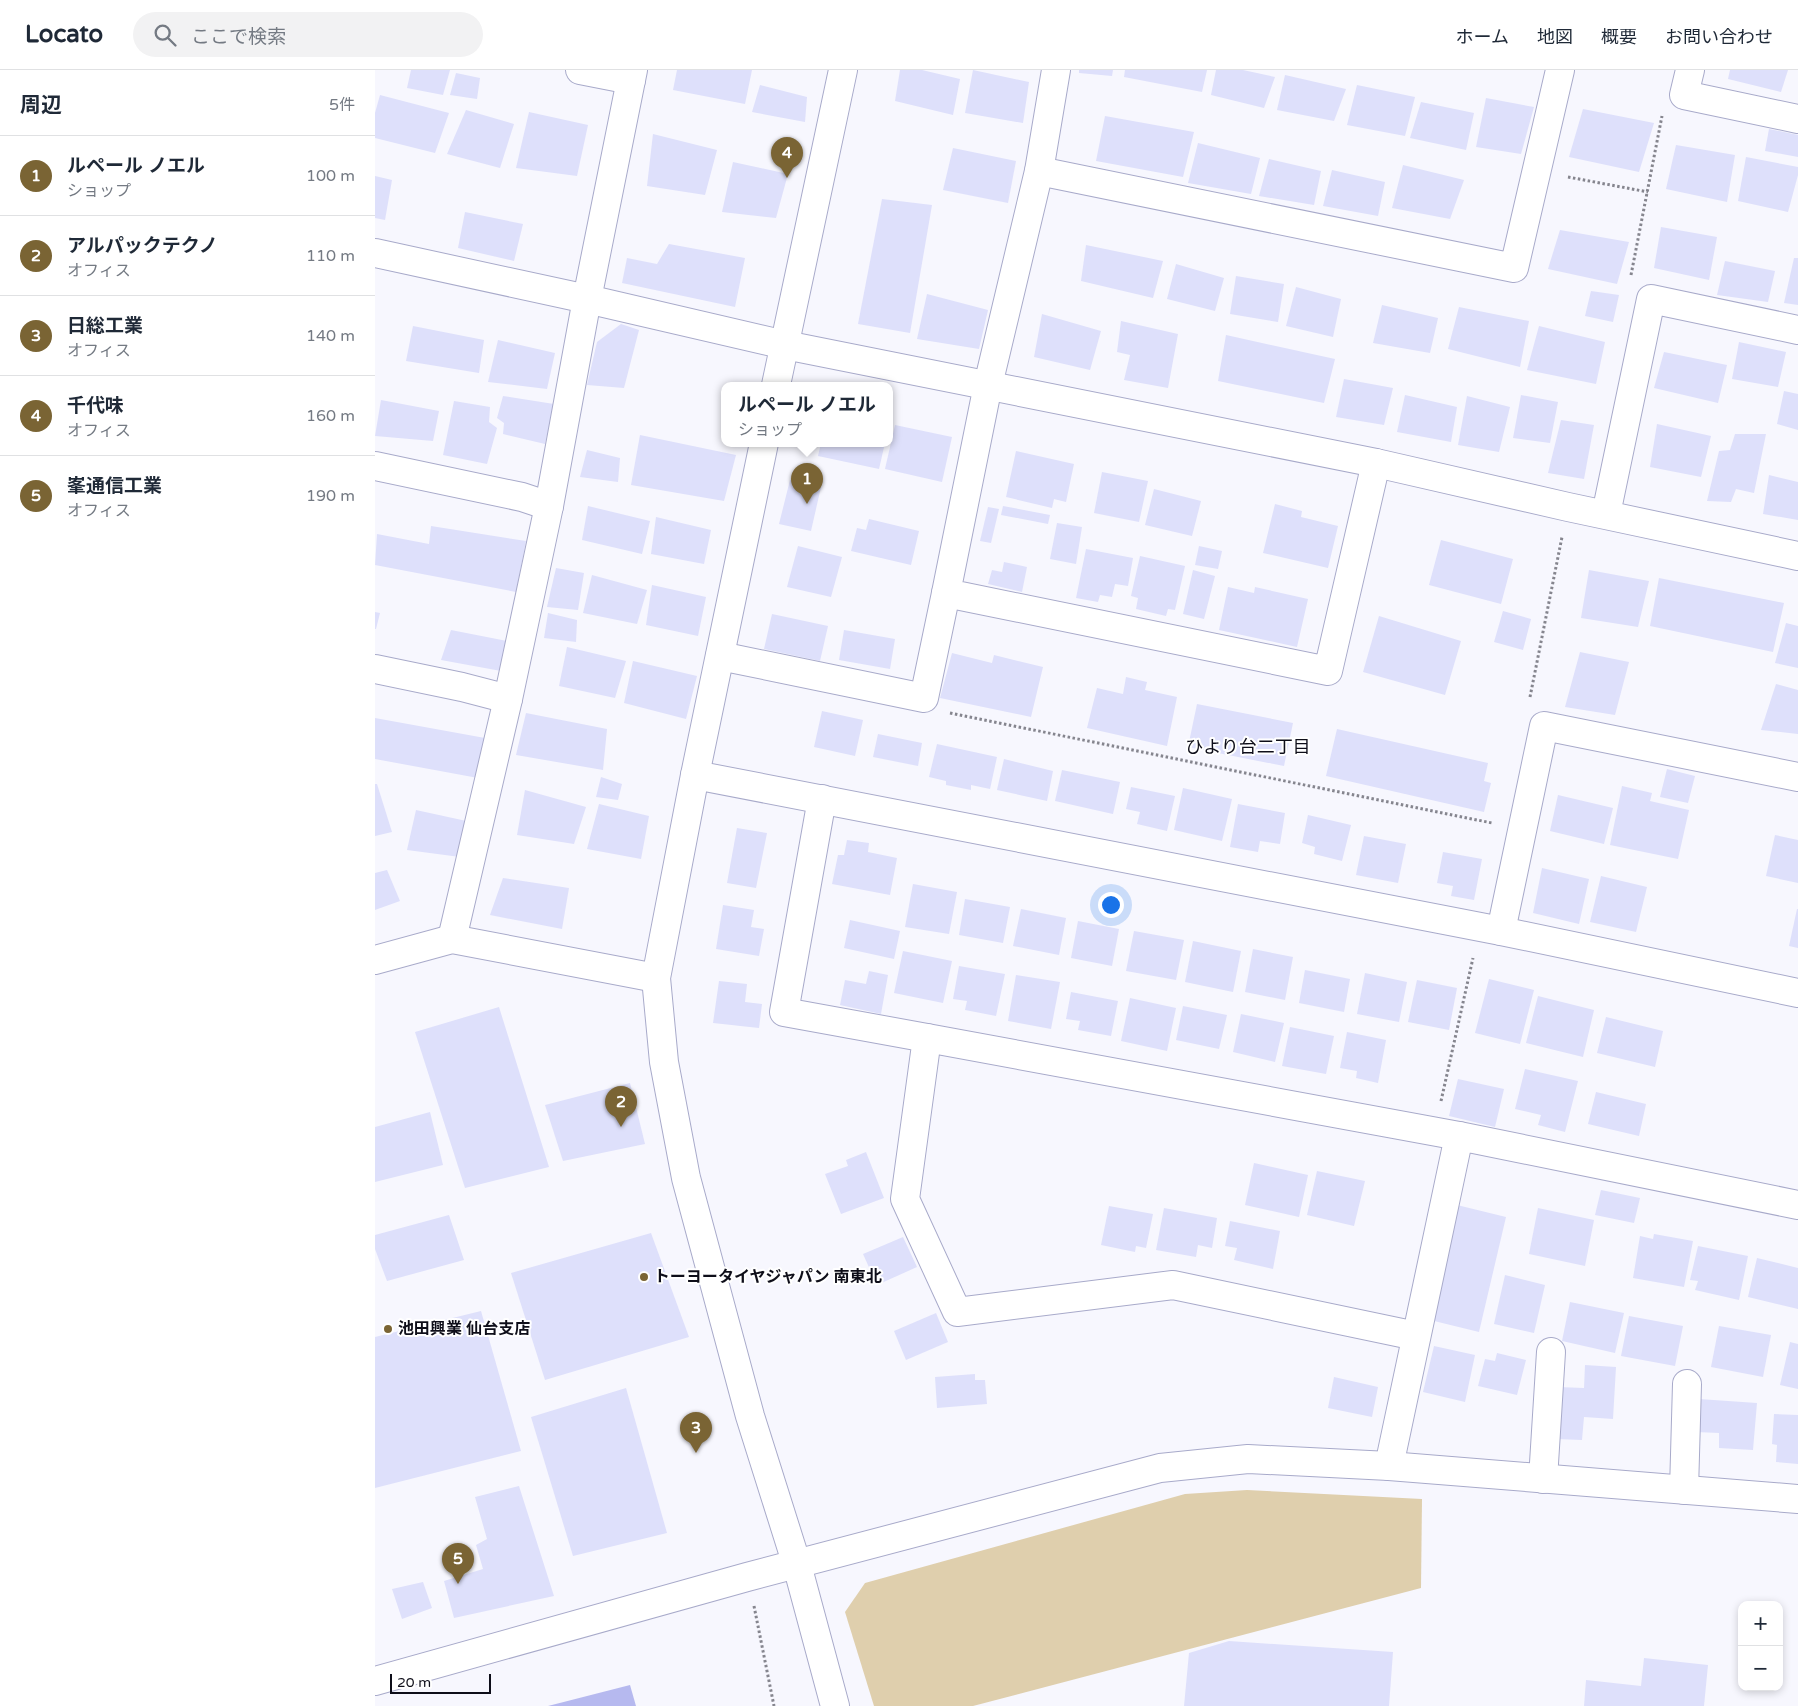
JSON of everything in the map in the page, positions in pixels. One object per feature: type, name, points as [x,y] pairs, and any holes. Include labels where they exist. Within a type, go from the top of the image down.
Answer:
[{"type":"street","points":[[452,939],[508,699],[549,506],[587,299],[632,75],[580,70]]},
{"type":"street","points":[[777,382],[843,70]]},
{"type":"street","points":[[720,656],[924,698],[988,385],[1039,171],[1056,70]]},
{"type":"street","points":[[1039,171],[1514,268],[1560,70]]},
{"type":"street","points":[[1687,82],[1798,119]]},
{"type":"street","points":[[375,253],[587,299],[785,345],[1376,463],[1798,556]]},
{"type":"street","points":[[1606,514],[1651,299],[1798,330]]},
{"type":"street","points":[[763,447],[695,775],[656,978],[664,1062],[686,1178],[750,1416],[797,1565],[835,1706]]},
{"type":"street","points":[[945,592],[1328,671],[1376,463]]},
{"type":"street","points":[[375,466],[522,496],[549,506]]},
{"type":"street","points":[[375,669],[462,687],[508,699]]},
{"type":"street","points":[[1501,931],[1544,726],[1798,777]]},
{"type":"street","points":[[695,775],[1501,931],[1798,993]]},
{"type":"street","points":[[822,799],[784,1012],[1447,1134],[1798,1205]]},
{"type":"street","points":[[375,960],[452,939],[656,978]]},
{"type":"street","points":[[927,1038],[905,1199],[957,1312],[1173,1285],[1416,1336]]},
{"type":"street","points":[[1389,1466],[1416,1336],[1447,1134]]},
{"type":"street","points":[[1543,1479],[1551,1352]]},
{"type":"street","points":[[1683,1490],[1687,1384]]},
{"type":"street","points":[[375,1682],[747,1576],[797,1565],[1160,1468],[1247,1459],[1389,1466],[1798,1499]]},
{"type":"path","points":[[1651,299],[1630,283],[1664,107],[1687,82]]},
{"type":"path","points":[[1536,170],[1647,192]]},
{"type":"path","points":[[924,698],[939,710],[1493,823]]},
{"type":"path","points":[[1447,1134],[1473,957]]},
{"type":"path","points":[[747,1576],[774,1706]]},
{"type":"shaded area","points":[[1247,1490],[1422,1499],[1421,1588],[973,1706],[874,1706],[845,1612],[865,1583],[1185,1494]]},
{"type":"water","points":[[630,1685],[636,1706],[548,1706]]},
{"type":"building","points":[[411,70],[450,70],[443,95],[407,88]]},
{"type":"building","points":[[677,70],[752,70],[745,104],[673,90]]},
{"type":"building","points":[[900,70],[922,70],[960,79],[953,115],[895,101]]},
{"type":"building","points":[[973,70],[1029,82],[1023,123],[965,113]]},
{"type":"building","points":[[1079,70],[1113,70],[1112,76],[1079,73]]},
{"type":"building","points":[[1125,70],[1207,70],[1202,92],[1124,77]]},
{"type":"building","points":[[1216,70],[1243,70],[1275,77],[1264,108],[1211,95]]},
{"type":"building","points":[[1730,70],[1788,70],[1781,92],[1728,79]]},
{"type":"building","points":[[456,73],[480,78],[477,99],[450,95]]},
{"type":"building","points":[[1285,75],[1346,89],[1334,121],[1277,110]]},
{"type":"building","points":[[760,85],[807,97],[805,122],[752,112]]},
{"type":"building","points":[[1357,85],[1415,97],[1405,136],[1347,125]]},
{"type":"building","points":[[380,95],[449,113],[435,153],[375,138],[375,113]]},
{"type":"building","points":[[1486,98],[1534,107],[1521,154],[1476,147]]},
{"type":"building","points":[[1421,102],[1474,113],[1466,150],[1410,138]]},
{"type":"building","points":[[1583,109],[1654,123],[1639,172],[1569,157]]},
{"type":"building","points":[[466,110],[514,124],[500,168],[447,154]]},
{"type":"building","points":[[529,112],[588,125],[577,176],[516,168]]},
{"type":"building","points":[[1105,116],[1194,132],[1183,177],[1096,161]]},
{"type":"building","points":[[1769,129],[1798,135],[1798,157],[1765,151]]},
{"type":"building","points":[[653,134],[717,150],[705,195],[647,186]]},
{"type":"building","points":[[1198,143],[1260,158],[1251,194],[1188,183]]},
{"type":"building","points":[[1676,145],[1735,155],[1727,202],[1666,189]]},
{"type":"building","points":[[953,148],[1016,161],[1008,203],[943,190]]},
{"type":"building","points":[[1746,157],[1798,167],[1798,175],[1788,212],[1738,201]]},
{"type":"building","points":[[1269,159],[1321,171],[1314,205],[1259,196]]},
{"type":"building","points":[[733,162],[788,174],[776,218],[722,212]]},
{"type":"building","points":[[1403,165],[1464,180],[1450,219],[1392,208]]},
{"type":"building","points":[[1332,170],[1385,182],[1378,216],[1323,206]]},
{"type":"building","points":[[375,176],[392,180],[385,220],[375,218]]},
{"type":"building","points":[[882,199],[932,205],[910,333],[858,324]]},
{"type":"building","points":[[465,212],[523,224],[514,261],[458,248]]},
{"type":"building","points":[[1661,227],[1717,237],[1709,280],[1654,268]]},
{"type":"building","points":[[1560,230],[1629,242],[1617,284],[1548,269]]},
{"type":"building","points":[[669,244],[745,258],[735,307],[622,283],[627,258],[657,264]]},
{"type":"building","points":[[1086,245],[1163,261],[1153,298],[1081,281]]},
{"type":"building","points":[[1794,258],[1798,258],[1798,305],[1784,303]]},
{"type":"building","points":[[1725,261],[1775,271],[1768,302],[1717,295]]},
{"type":"building","points":[[1176,264],[1224,278],[1215,311],[1167,299]]},
{"type":"building","points":[[1236,276],[1284,284],[1278,322],[1230,314]]},
{"type":"building","points":[[1296,287],[1341,299],[1333,337],[1286,326]]},
{"type":"building","points":[[1591,291],[1619,295],[1613,322],[1585,316]]},
{"type":"building","points":[[927,294],[988,310],[979,349],[917,339]]},
{"type":"building","points":[[1382,305],[1438,318],[1430,353],[1373,343]]},
{"type":"building","points":[[1459,307],[1529,321],[1520,367],[1448,349]]},
{"type":"building","points":[[1042,314],[1101,331],[1090,370],[1034,357]]},
{"type":"building","points":[[1121,321],[1178,334],[1168,388],[1124,380],[1130,355],[1117,352]]},
{"type":"building","points":[[621,324],[639,330],[624,388],[587,385],[597,342]]},
{"type":"building","points":[[413,326],[484,340],[479,373],[406,361]]},
{"type":"building","points":[[1539,326],[1605,342],[1596,384],[1527,370]]},
{"type":"building","points":[[1226,335],[1335,359],[1324,403],[1218,381]]},
{"type":"building","points":[[498,340],[555,353],[547,389],[488,382]]},
{"type":"building","points":[[1739,342],[1786,352],[1778,387],[1732,379]]},
{"type":"building","points":[[1664,352],[1727,365],[1718,403],[1654,388]]},
{"type":"building","points":[[1344,379],[1393,388],[1384,425],[1336,417]]},
{"type":"building","points":[[1784,391],[1798,394],[1798,430],[1777,424]]},
{"type":"building","points":[[1405,395],[1457,407],[1451,442],[1397,432]]},
{"type":"building","points":[[1521,395],[1558,402],[1550,443],[1513,438]]},
{"type":"building","points":[[503,396],[554,404],[545,444],[503,434],[504,423],[497,418]]},
{"type":"building","points":[[1467,396],[1510,407],[1499,452],[1458,445]]},
{"type":"building","points":[[381,400],[439,411],[433,441],[375,436]]},
{"type":"building","points":[[454,401],[490,407],[489,422],[497,428],[487,464],[443,455]]},
{"type":"building","points":[[1561,420],[1594,425],[1584,479],[1548,473]]},
{"type":"building","points":[[1657,424],[1711,436],[1701,477],[1650,467]]},
{"type":"building","points":[[895,425],[952,437],[942,482],[885,469],[890,447],[893,447]]},
{"type":"building","points":[[1735,434],[1766,434],[1754,493],[1736,489],[1731,502],[1707,501],[1719,451],[1730,450]]},
{"type":"building","points":[[640,435],[736,455],[724,501],[631,485]]},
{"type":"building","points":[[820,447],[884,447],[879,469],[818,456]]},
{"type":"building","points":[[587,450],[620,458],[618,482],[580,477]]},
{"type":"building","points":[[1016,451],[1074,464],[1066,502],[1054,499],[1052,508],[1006,497]]},
{"type":"building","points":[[1102,472],[1148,481],[1139,522],[1094,513]]},
{"type":"building","points":[[1769,475],[1798,482],[1798,520],[1763,514]]},
{"type":"building","points":[[790,480],[821,487],[811,531],[779,524]]},
{"type":"building","points":[[1154,489],[1201,501],[1192,536],[1145,525]]},
{"type":"building","points":[[1275,504],[1302,511],[1301,517],[1338,526],[1328,568],[1263,553]]},
{"type":"building","points":[[588,506],[650,521],[642,554],[582,540]]},
{"type":"building","points":[[1003,506],[1050,515],[1048,524],[1001,515]]},
{"type":"building","points":[[988,507],[999,509],[991,543],[980,541]]},
{"type":"building","points":[[656,517],[711,530],[704,564],[651,554]]},
{"type":"building","points":[[869,519],[919,531],[911,565],[851,551],[857,528],[866,530]]},
{"type":"building","points":[[1057,523],[1082,527],[1076,564],[1050,559]]},
{"type":"building","points":[[431,526],[526,541],[516,592],[375,565],[377,534],[429,544]]},
{"type":"building","points":[[1441,540],[1513,559],[1501,604],[1429,585]]},
{"type":"building","points":[[798,546],[842,557],[831,597],[787,587]]},
{"type":"building","points":[[1199,546],[1222,551],[1218,569],[1195,565]]},
{"type":"building","points":[[1086,549],[1133,558],[1128,586],[1115,584],[1112,597],[1100,595],[1098,602],[1076,598]]},
{"type":"building","points":[[1140,556],[1185,566],[1175,610],[1168,609],[1166,616],[1136,609],[1138,598],[1131,596]]},
{"type":"building","points":[[1004,562],[1027,567],[1022,592],[988,584],[992,570],[1002,572]]},
{"type":"building","points":[[556,568],[584,573],[578,610],[547,607]]},
{"type":"building","points":[[1193,570],[1215,576],[1204,619],[1183,614]]},
{"type":"building","points":[[1589,570],[1649,581],[1638,627],[1581,618]]},
{"type":"building","points":[[592,575],[647,590],[637,624],[583,613]]},
{"type":"building","points":[[1659,578],[1784,603],[1773,652],[1650,626]]},
{"type":"building","points":[[652,585],[706,597],[698,636],[646,625]]},
{"type":"building","points":[[1228,587],[1254,593],[1255,587],[1308,599],[1297,647],[1219,630]]},
{"type":"building","points":[[1503,611],[1531,619],[1523,650],[1494,642]]},
{"type":"building","points":[[375,612],[380,613],[376,629],[375,629]]},
{"type":"building","points":[[548,613],[577,620],[576,642],[544,638]]},
{"type":"building","points":[[772,614],[828,626],[820,661],[764,649]]},
{"type":"building","points":[[1379,616],[1461,641],[1445,695],[1363,672]]},
{"type":"building","points":[[1786,623],[1798,626],[1798,668],[1775,663]]},
{"type":"building","points":[[451,630],[507,641],[501,671],[441,660]]},
{"type":"building","points":[[844,630],[895,639],[890,669],[839,660]]},
{"type":"building","points":[[567,647],[626,661],[615,698],[559,686]]},
{"type":"building","points":[[1580,652],[1629,662],[1615,715],[1565,707]]},
{"type":"building","points":[[952,653],[992,663],[994,655],[1043,667],[1031,717],[940,698]]},
{"type":"building","points":[[633,661],[697,676],[686,719],[624,703]]},
{"type":"building","points":[[1126,677],[1147,682],[1145,690],[1177,697],[1167,746],[1087,728],[1097,688],[1123,694]]},
{"type":"building","points":[[1776,684],[1798,690],[1798,734],[1761,730]]},
{"type":"building","points":[[1197,704],[1293,723],[1284,766],[1188,747]]},
{"type":"building","points":[[822,711],[863,720],[855,756],[814,747]]},
{"type":"building","points":[[526,713],[607,729],[603,770],[516,755]]},
{"type":"building","points":[[375,718],[485,738],[478,778],[375,759]]},
{"type":"building","points":[[1337,729],[1488,763],[1484,781],[1491,783],[1484,812],[1326,776]]},
{"type":"building","points":[[878,734],[922,743],[918,766],[873,757]]},
{"type":"building","points":[[937,744],[997,757],[990,789],[971,785],[971,790],[946,785],[946,781],[929,777]]},
{"type":"building","points":[[1004,759],[1053,771],[1047,801],[997,790]]},
{"type":"building","points":[[1667,769],[1695,776],[1688,803],[1660,797]]},
{"type":"building","points":[[1062,770],[1120,782],[1113,814],[1055,801]]},
{"type":"building","points":[[601,777],[622,784],[618,800],[596,797]]},
{"type":"building","points":[[375,784],[377,784],[392,832],[375,836]]},
{"type":"building","points":[[1622,786],[1652,793],[1650,801],[1689,810],[1678,859],[1610,845]]},
{"type":"building","points":[[1131,787],[1175,796],[1167,831],[1137,824],[1140,812],[1126,809]]},
{"type":"building","points":[[1183,788],[1232,799],[1222,841],[1174,830]]},
{"type":"building","points":[[525,790],[586,807],[574,844],[517,835]]},
{"type":"building","points":[[1558,795],[1613,808],[1604,844],[1550,831]]},
{"type":"building","points":[[599,804],[649,816],[641,859],[587,849]]},
{"type":"building","points":[[1238,804],[1285,813],[1280,844],[1260,841],[1258,852],[1230,847]]},
{"type":"building","points":[[416,810],[471,822],[460,857],[407,850]]},
{"type":"building","points":[[1308,815],[1351,825],[1342,861],[1314,854],[1315,847],[1302,843]]},
{"type":"building","points":[[737,828],[767,833],[756,888],[727,883]]},
{"type":"building","points":[[1775,835],[1798,840],[1798,883],[1766,876]]},
{"type":"building","points":[[1364,836],[1406,844],[1398,883],[1356,875]]},
{"type":"building","points":[[847,840],[869,843],[868,852],[897,858],[890,895],[832,884],[838,855],[844,855]]},
{"type":"building","points":[[1443,852],[1482,859],[1474,900],[1451,896],[1453,886],[1437,883]]},
{"type":"building","points":[[1542,868],[1589,879],[1579,924],[1533,913]]},
{"type":"building","points":[[387,870],[400,901],[375,910],[375,873]]},
{"type":"building","points":[[1601,876],[1647,887],[1636,932],[1590,922]]},
{"type":"building","points":[[503,878],[569,888],[562,929],[490,915]]},
{"type":"building","points":[[913,884],[957,892],[949,934],[905,927]]},
{"type":"building","points":[[965,899],[1010,907],[1003,943],[959,935]]},
{"type":"building","points":[[723,905],[754,910],[751,927],[764,929],[759,956],[716,949]]},
{"type":"building","points":[[1021,909],[1066,918],[1059,955],[1013,946]]},
{"type":"building","points":[[1798,909],[1798,948],[1789,946]]},
{"type":"building","points":[[850,920],[900,931],[894,959],[844,948]]},
{"type":"building","points":[[1078,921],[1119,929],[1112,966],[1071,958]]},
{"type":"building","points":[[1134,931],[1184,940],[1176,980],[1126,971]]},
{"type":"building","points":[[1193,941],[1241,951],[1233,992],[1185,982]]},
{"type":"building","points":[[1253,949],[1293,957],[1285,1000],[1245,992]]},
{"type":"building","points":[[903,951],[952,961],[943,1003],[894,993]]},
{"type":"building","points":[[959,966],[1005,974],[996,1016],[965,1010],[967,1001],[953,999]]},
{"type":"building","points":[[1305,970],[1350,979],[1344,1012],[1299,1003]]},
{"type":"building","points":[[869,971],[888,975],[881,1014],[840,1005],[845,980],[866,984]]},
{"type":"building","points":[[1365,973],[1407,982],[1399,1022],[1357,1014]]},
{"type":"building","points":[[1016,975],[1060,982],[1051,1029],[1008,1021]]},
{"type":"building","points":[[1489,979],[1534,990],[1520,1044],[1475,1033]]},
{"type":"building","points":[[1417,980],[1457,988],[1449,1030],[1408,1022]]},
{"type":"building","points":[[719,981],[747,984],[745,1002],[762,1004],[759,1028],[713,1023]]},
{"type":"building","points":[[1071,992],[1118,1001],[1111,1036],[1078,1030],[1080,1021],[1066,1019]]},
{"type":"building","points":[[1538,996],[1594,1010],[1583,1057],[1526,1043]]},
{"type":"building","points":[[1130,998],[1176,1008],[1167,1051],[1121,1041]]},
{"type":"building","points":[[1183,1006],[1227,1015],[1219,1049],[1176,1040]]},
{"type":"building","points":[[499,1007],[549,1167],[465,1188],[415,1032]]},
{"type":"building","points":[[1241,1014],[1284,1023],[1275,1062],[1233,1052]]},
{"type":"building","points":[[1606,1017],[1663,1031],[1655,1067],[1597,1053]]},
{"type":"building","points":[[1290,1027],[1334,1036],[1326,1074],[1282,1066]]},
{"type":"building","points":[[1347,1032],[1386,1040],[1378,1083],[1356,1078],[1357,1071],[1340,1068]]},
{"type":"building","points":[[1525,1069],[1578,1081],[1565,1132],[1538,1125],[1541,1115],[1515,1109]]},
{"type":"building","points":[[1458,1079],[1504,1089],[1495,1127],[1449,1116]]},
{"type":"building","points":[[630,1083],[645,1144],[563,1161],[545,1105]]},
{"type":"building","points":[[1596,1092],[1646,1104],[1639,1136],[1588,1124]]},
{"type":"building","points":[[430,1112],[443,1165],[375,1182],[375,1127]]},
{"type":"building","points":[[866,1152],[884,1198],[841,1214],[825,1174],[848,1166],[846,1160]]},
{"type":"building","points":[[1254,1163],[1308,1175],[1299,1217],[1245,1205]]},
{"type":"building","points":[[1317,1171],[1365,1181],[1354,1226],[1307,1215]]},
{"type":"building","points":[[1601,1190],[1640,1198],[1634,1223],[1595,1215]]},
{"type":"building","points":[[1457,1205],[1506,1217],[1479,1332],[1430,1320]]},
{"type":"building","points":[[1109,1206],[1153,1214],[1146,1248],[1136,1246],[1135,1252],[1101,1245]]},
{"type":"building","points":[[1164,1208],[1217,1218],[1212,1248],[1198,1245],[1196,1257],[1156,1250]]},
{"type":"building","points":[[1538,1208],[1594,1220],[1585,1266],[1529,1254]]},
{"type":"building","points":[[449,1215],[464,1260],[387,1281],[375,1249],[375,1235]]},
{"type":"building","points":[[1230,1221],[1280,1231],[1273,1269],[1234,1260],[1237,1248],[1225,1246]]},
{"type":"building","points":[[651,1233],[689,1337],[545,1380],[511,1273]]},
{"type":"building","points":[[1654,1234],[1693,1241],[1684,1287],[1633,1278],[1640,1236],[1653,1239]]},
{"type":"building","points":[[903,1237],[917,1267],[877,1285],[863,1254]]},
{"type":"building","points":[[1698,1246],[1748,1256],[1739,1300],[1695,1290],[1698,1281],[1690,1280]]},
{"type":"building","points":[[1757,1258],[1798,1268],[1798,1309],[1748,1297]]},
{"type":"building","points":[[1505,1275],[1545,1285],[1534,1333],[1494,1324]]},
{"type":"building","points":[[1570,1302],[1624,1313],[1615,1353],[1562,1341]]},
{"type":"building","points":[[481,1311],[521,1451],[375,1488],[375,1337]]},
{"type":"building","points":[[936,1313],[948,1342],[906,1360],[894,1331]]},
{"type":"building","points":[[1629,1316],[1683,1326],[1675,1366],[1621,1356]]},
{"type":"building","points":[[1719,1326],[1771,1335],[1763,1377],[1711,1367]]},
{"type":"building","points":[[1790,1342],[1798,1344],[1798,1389],[1780,1385]]},
{"type":"building","points":[[1434,1346],[1475,1355],[1465,1402],[1423,1392]]},
{"type":"building","points":[[1497,1353],[1526,1360],[1517,1395],[1478,1386],[1485,1359],[1495,1361]]},
{"type":"building","points":[[1585,1365],[1616,1367],[1613,1419],[1584,1417],[1582,1440],[1555,1439],[1558,1387],[1584,1388]]},
{"type":"building","points":[[975,1374],[975,1380],[985,1380],[987,1404],[937,1408],[935,1377]]},
{"type":"building","points":[[1334,1377],[1378,1387],[1372,1417],[1328,1408]]},
{"type":"building","points":[[626,1388],[667,1533],[573,1556],[531,1417]]},
{"type":"building","points":[[1699,1399],[1757,1403],[1753,1450],[1719,1448],[1719,1433],[1696,1432]]},
{"type":"building","points":[[1774,1414],[1798,1415],[1798,1464],[1776,1462],[1777,1445],[1772,1444]]},
{"type":"building","points":[[519,1486],[554,1596],[454,1618],[444,1581],[483,1569],[476,1545],[487,1539],[475,1497]]},
{"type":"building","points":[[423,1582],[432,1608],[402,1619],[392,1589]]},
{"type":"building","points":[[1229,1641],[1393,1652],[1389,1706],[1184,1706],[1189,1653]]},
{"type":"building","points":[[1644,1658],[1708,1665],[1704,1706],[1584,1706],[1586,1680],[1641,1686]]},
{"type":"place","name":"千代味","points":[[787,178]]},
{"type":"place","name":"ルペール ノエル","points":[[807,504]]},
{"type":"place","name":"アルパックテクノ","points":[[621,1127]]},
{"type":"place","name":"トーヨータイヤジャパン 南東北","points":[[644,1277]]},
{"type":"place","name":"池田興業 仙台支店","points":[[388,1329]]},
{"type":"place","name":"日総工業","points":[[696,1453]]},
{"type":"place","name":"峯通信工業","points":[[458,1584]]},
{"type":"district","name":"ひより台二丁目","points":[[1248,747]]}]
